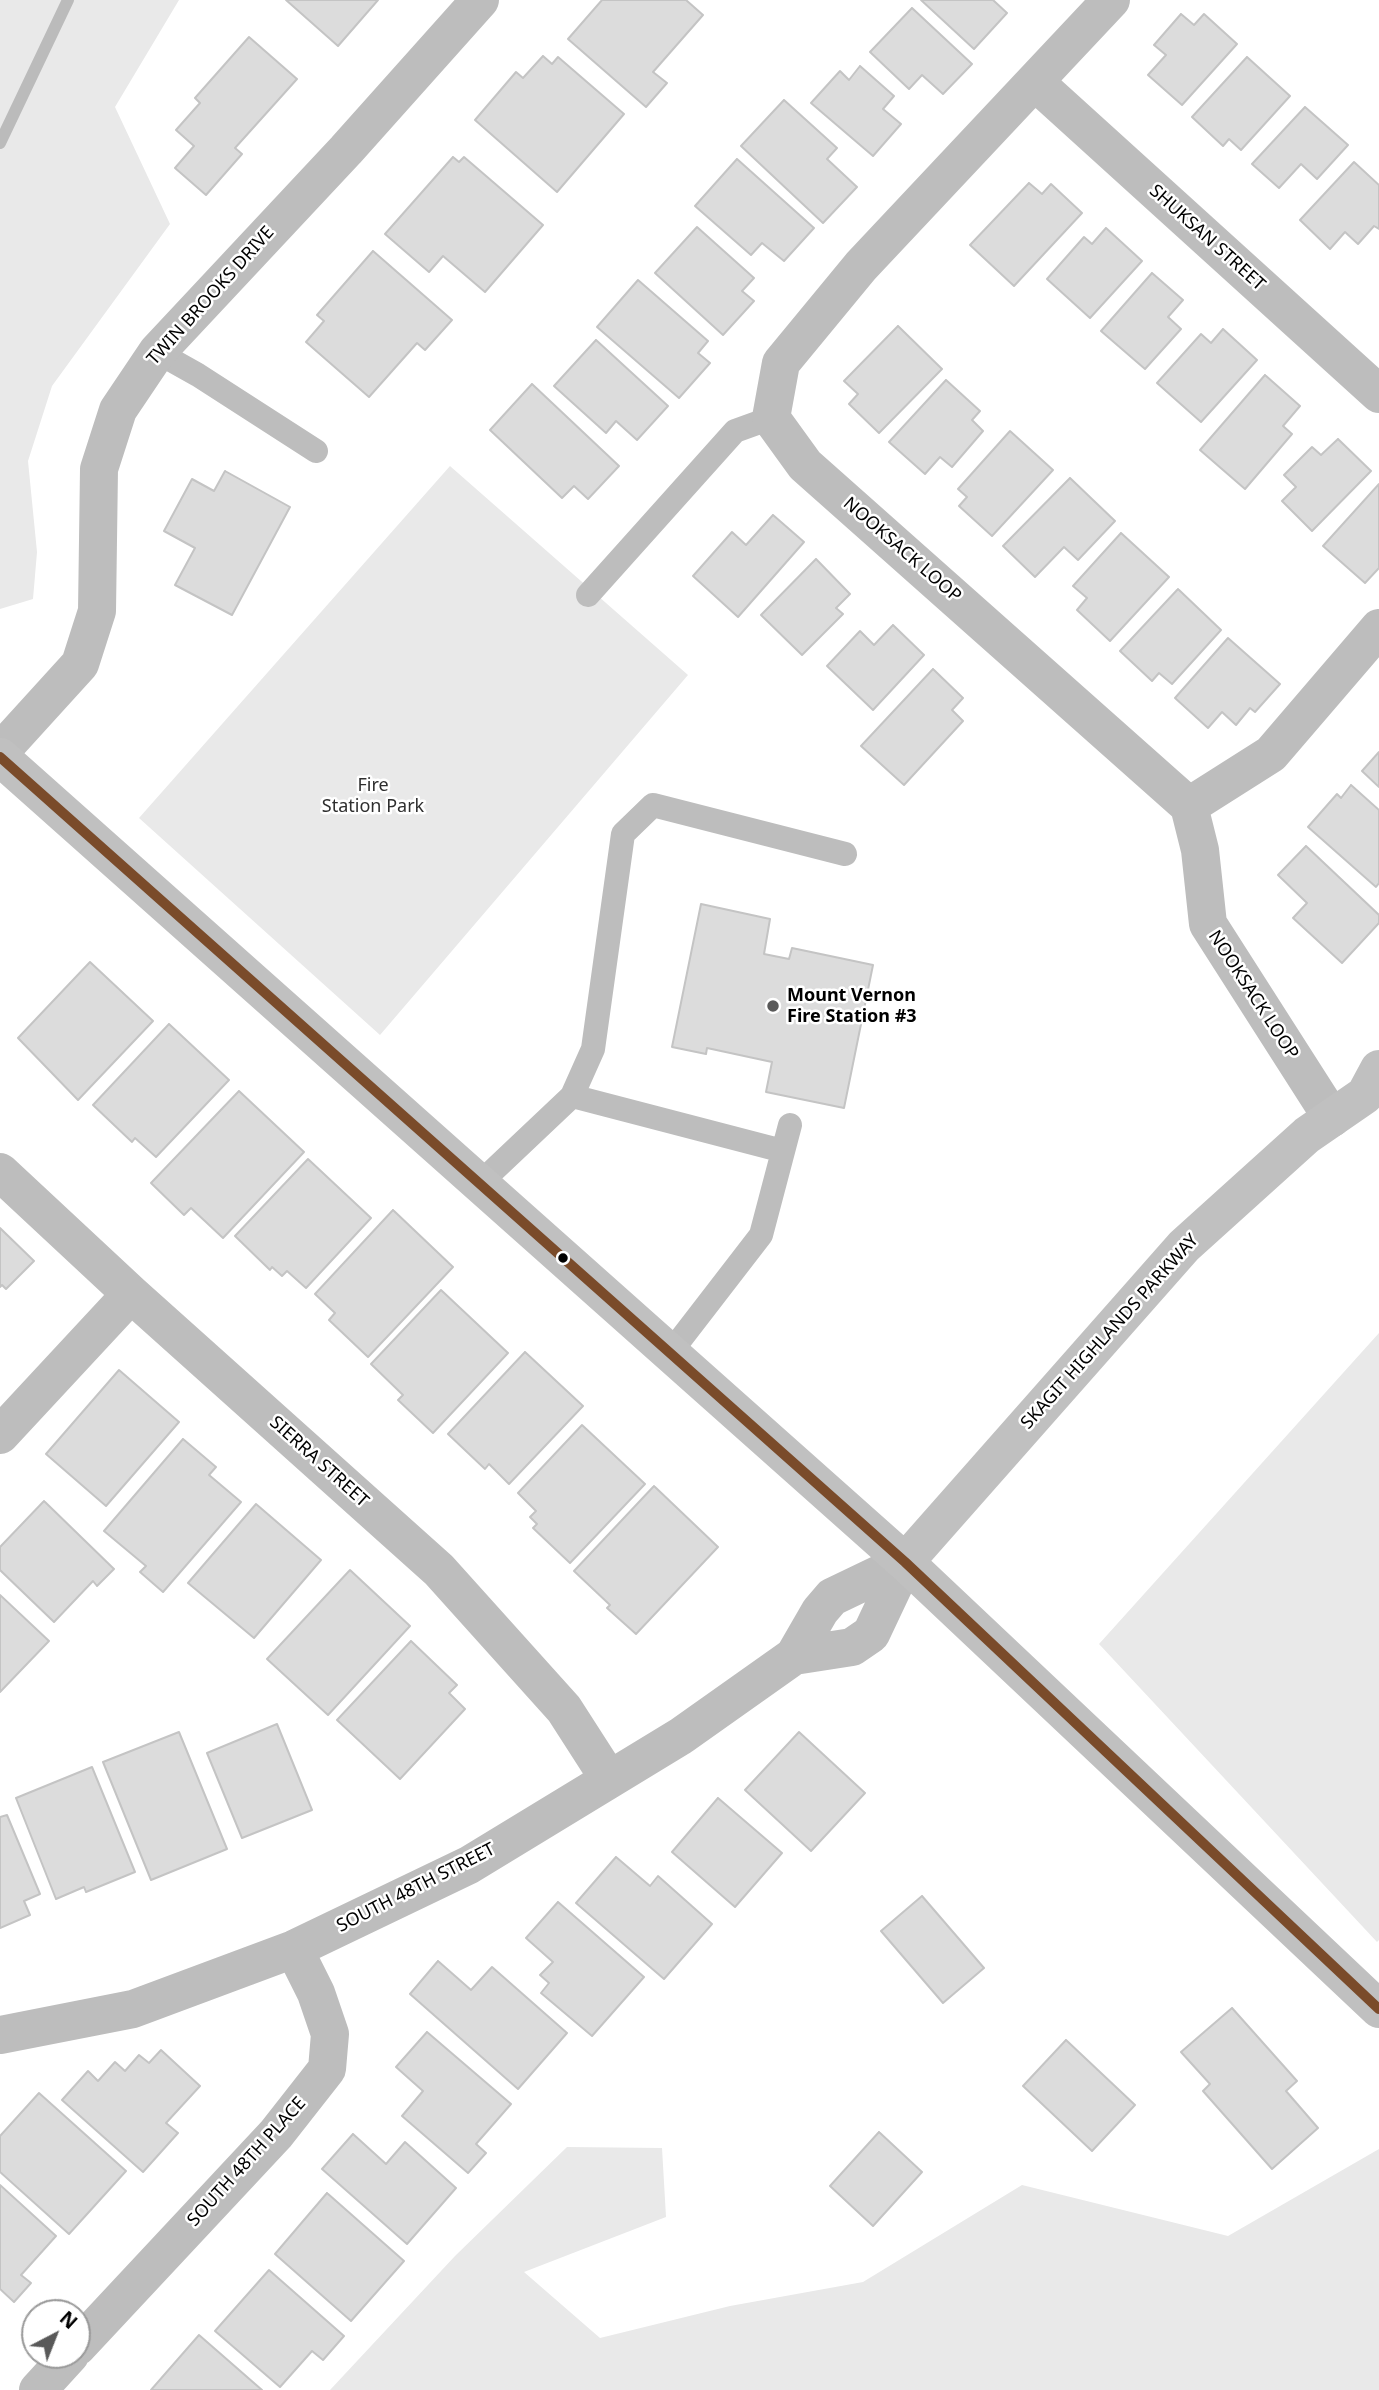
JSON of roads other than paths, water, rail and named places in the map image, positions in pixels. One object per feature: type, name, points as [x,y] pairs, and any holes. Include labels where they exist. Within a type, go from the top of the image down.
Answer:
[{"type":"street","name":"TWIN BROOKS DRIVE","points":[[0,755],[80,664],[97,611],[99,469],[118,410],[157,352],[346,150],[480,0]]},
{"type":"street","points":[[771,418],[781,363],[861,266],[1111,0]]},
{"type":"street","name":"SHUKSAN STREET","points":[[1035,82],[1379,394]]},
{"type":"street","name":"NOOKSACK LOOP","points":[[771,418],[805,465],[1189,806],[1200,850],[1208,924],[1332,1118]]},
{"type":"street","points":[[1189,806],[1271,754],[1379,628]]},
{"type":"street","points":[[0,755],[905,1562],[1379,2009]]},
{"type":"street","name":"SKAGIT HIGHLANDS PARKWAY","points":[[905,1562],[1184,1246],[1307,1135],[1374,1087]]},
{"type":"street","name":"SIERRA STREET","points":[[0,1172],[131,1294],[439,1570],[564,1709],[609,1779]]},
{"type":"street","points":[[0,1435],[131,1294]]},
{"type":"street","name":"SOUTH 48TH STREET","points":[[0,2035],[133,2009],[294,1949],[469,1865],[681,1736],[794,1656],[820,1611],[832,1597],[905,1562]]},
{"type":"street","name":"SOUTH 48TH STREET","points":[[794,1656],[852,1647],[871,1634],[905,1562]]},
{"type":"street","name":"SOUTH 48TH PLACE","points":[[91,2332],[275,2134],[327,2069],[330,2034],[316,1993],[294,1949]]},
{"type":"street","points":[[38,2390],[57,2369]]},
{"type":"lane","points":[[157,352],[317,451]]},
{"type":"lane","points":[[587,595],[735,430],[771,418]]},
{"type":"lane","points":[[480,1184],[572,1096],[593,1049],[623,834],[653,805],[845,854]]},
{"type":"lane","points":[[572,1096],[783,1151]]},
{"type":"lane","points":[[670,1353],[761,1235],[790,1125]]},
{"type":"waterway","points":[[0,143],[68,0]]},
{"type":"place","name":"Mount Vernon Fire Station #3","points":[[773,1006]]},
{"type":"park label","name":"Fire Station Park","points":[[373,796]]}]
